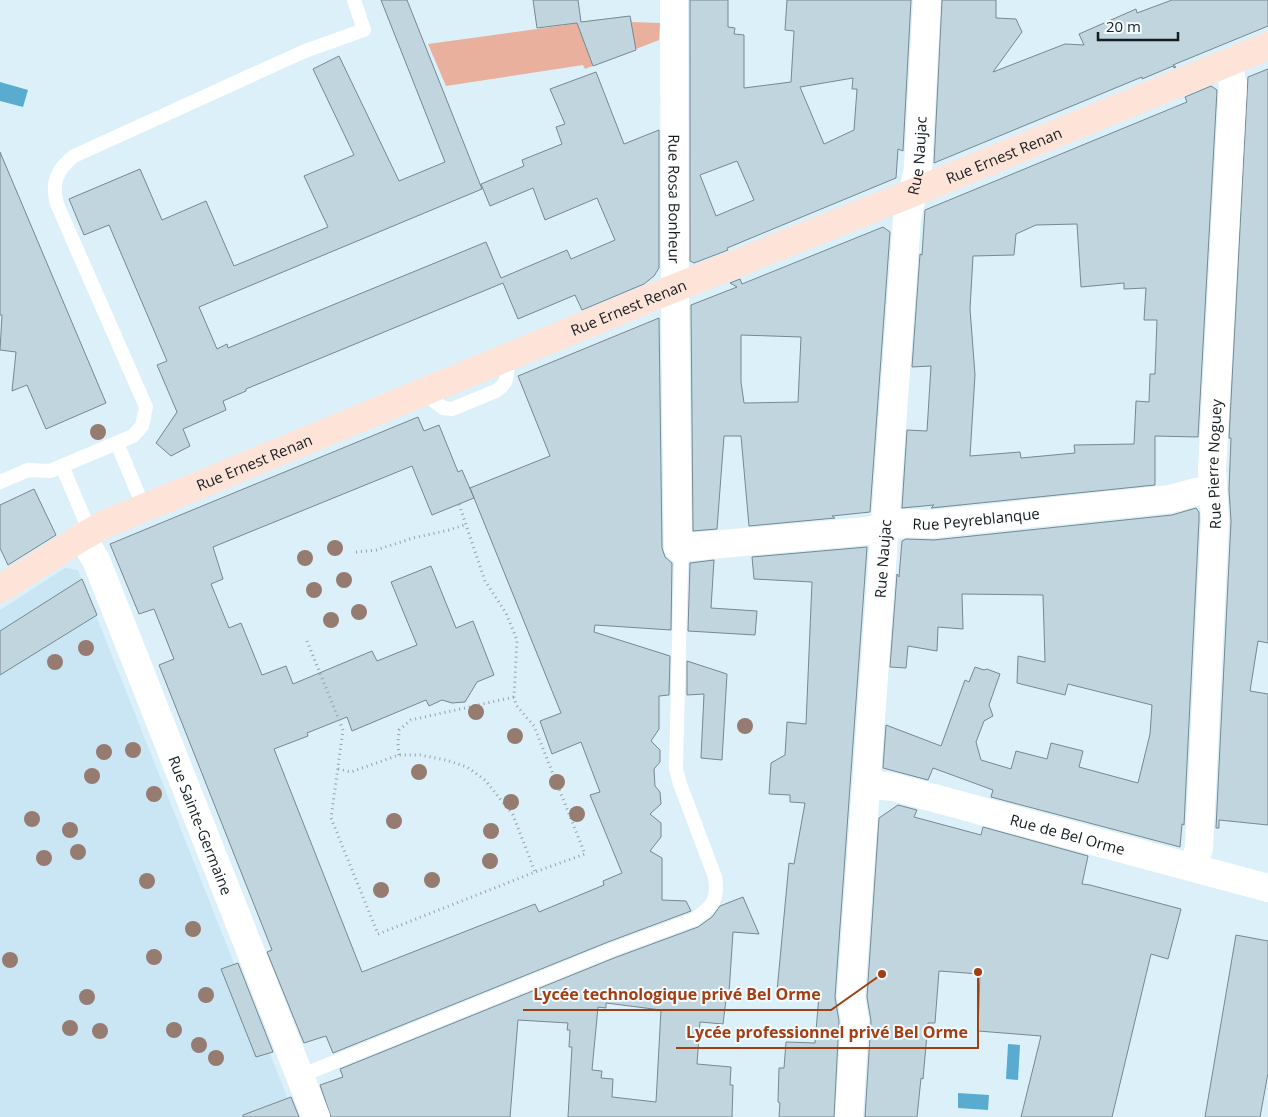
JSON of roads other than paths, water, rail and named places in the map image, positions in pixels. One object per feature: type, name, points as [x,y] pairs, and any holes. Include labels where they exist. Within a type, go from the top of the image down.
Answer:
[{"type":"street","name":"Rue Rosa Bonheur","points":[[674,0],[678,548]]},
{"type":"street","name":"Rue Naujac","points":[[849,1117],[855,1020],[851,998],[906,219],[918,168],[927,0]]},
{"type":"street","name":"Rue Ernest Renan","points":[[0,589],[86,534],[144,508],[1268,46]]},
{"type":"street","name":"Rue Pierre Noguey","points":[[1194,868],[1199,848],[1215,520],[1212,460],[1233,84],[1226,63]]},
{"type":"street","name":"Rue Peyreblanque","points":[[678,548],[884,528],[905,523],[932,524],[1170,499],[1196,492],[1213,490]]},
{"type":"street","name":"Rue Sainte-Germaine","points":[[86,534],[316,1117]]},
{"type":"street","name":"Rue de Bel Orme","points":[[866,784],[893,787],[1268,888]]},
{"type":"lane","points":[[0,482],[28,470],[50,471],[133,436],[142,426],[146,407],[57,204],[54,192],[62,165],[74,156],[305,51],[364,30],[354,0]]},
{"type":"lane","points":[[117,443],[144,508]]},
{"type":"lane","points":[[62,466],[86,534]]},
{"type":"lane","points":[[300,1076],[611,950],[695,919],[714,900],[717,888],[715,877],[676,769],[681,562],[678,548]]},
{"type":"water","points":[[0,82],[28,90],[23,107],[0,101]]},
{"type":"water","points":[[1008,1044],[1020,1045],[1018,1080],[1006,1079]]},
{"type":"water","points":[[958,1093],[989,1095],[988,1110],[958,1108]]},
{"type":"place","name":"Lycée professionnel privé Bel Orme","points":[[978,972]]},
{"type":"place","name":"Lycée technologique privé Bel Orme","points":[[882,974]]}]
